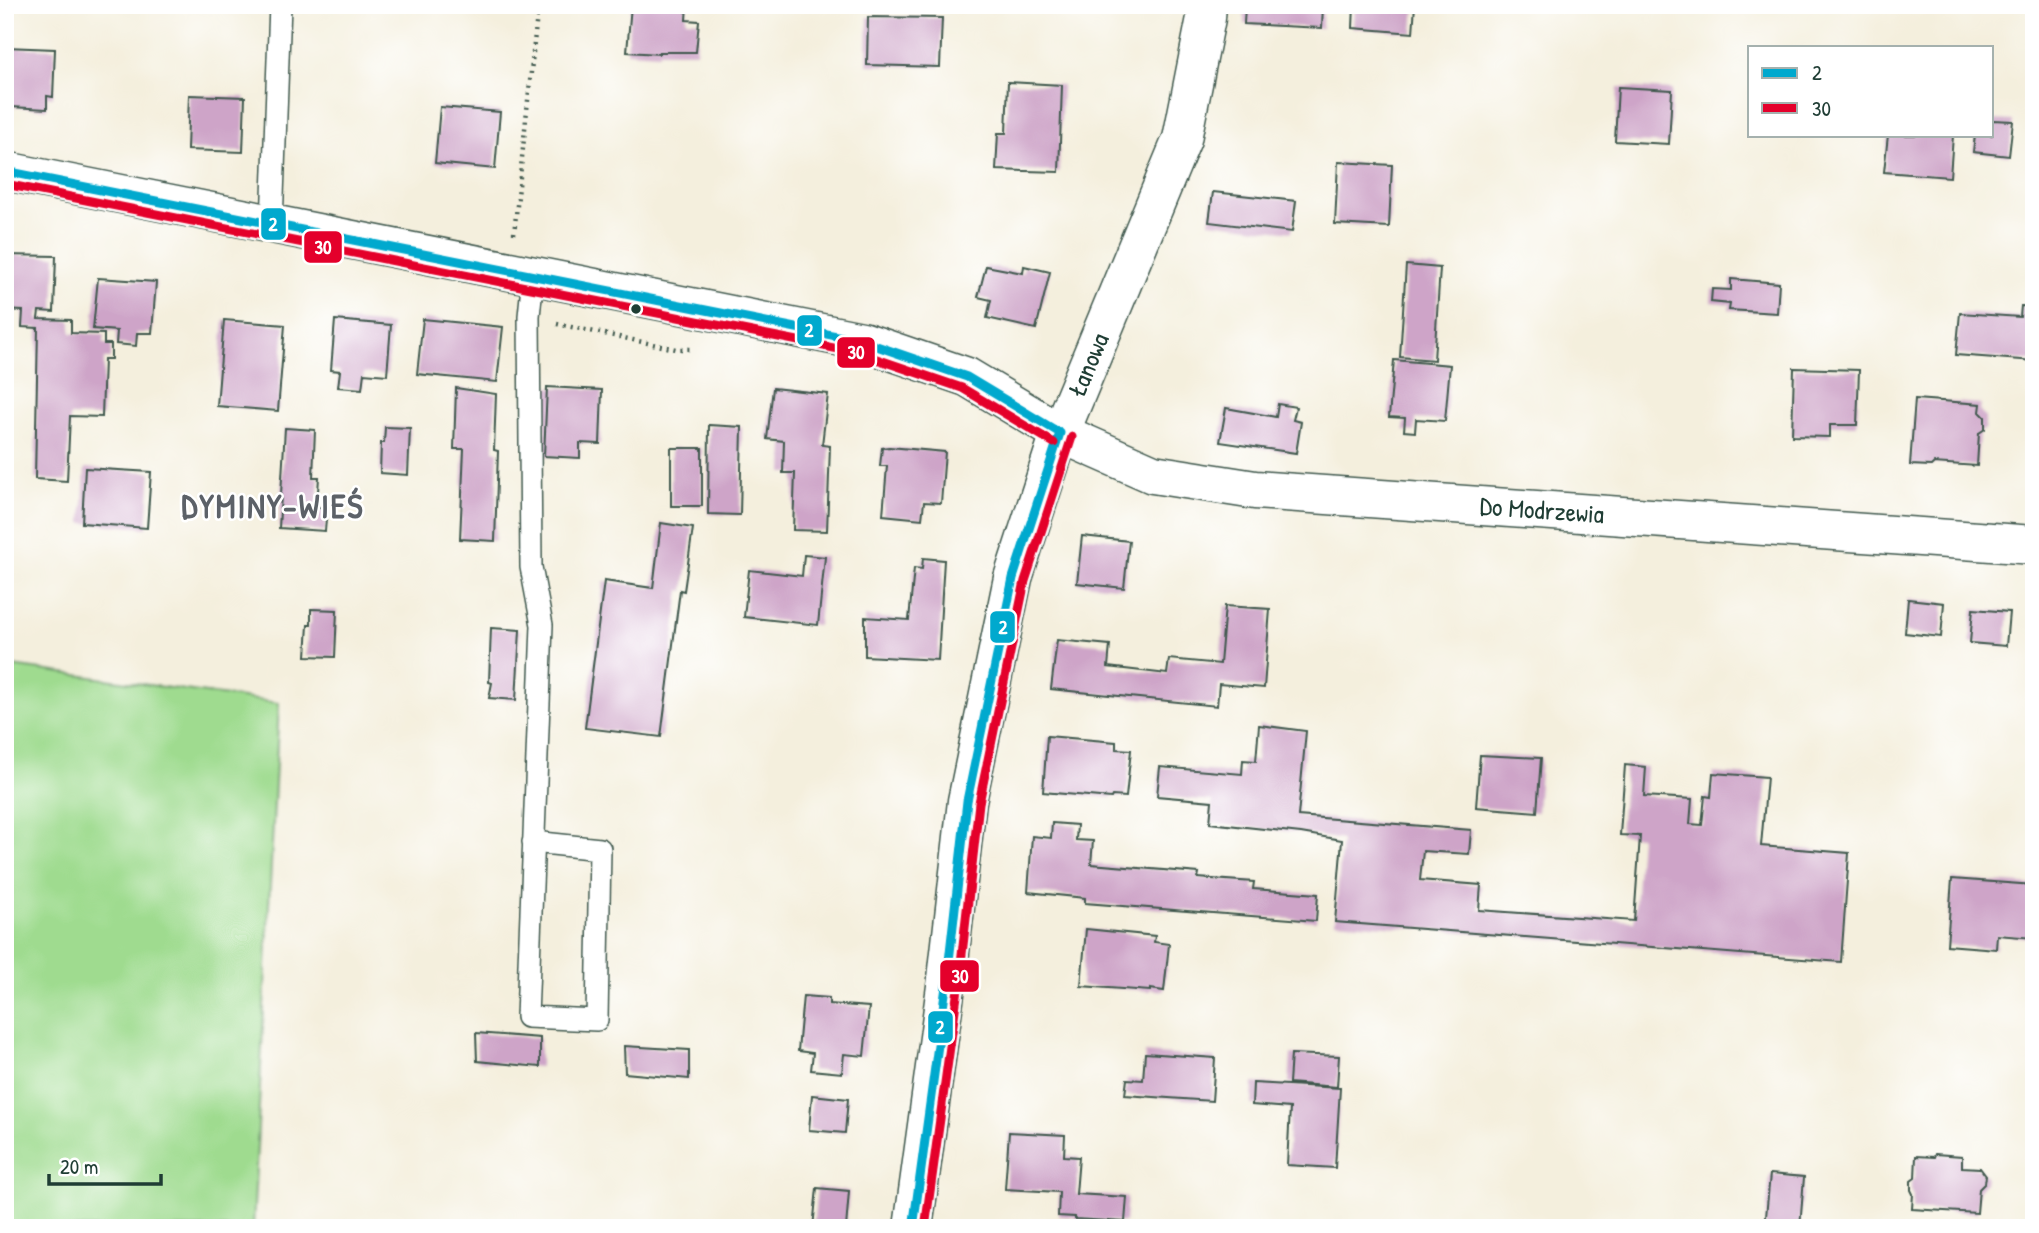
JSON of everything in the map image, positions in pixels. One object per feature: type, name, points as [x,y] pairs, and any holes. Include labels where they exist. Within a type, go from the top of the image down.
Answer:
[{"type":"street","name":"Łanowa","points":[[913,1228],[947,979],[967,801],[1013,578],[1060,433],[1182,139],[1207,5]]},
{"type":"street","name":"Do Modrzewia","points":[[5,171],[862,341],[967,377],[1060,433],[1153,474],[1255,490],[2034,545]]},
{"type":"lane","points":[[272,224],[280,5]]},
{"type":"lane","points":[[522,274],[529,316],[531,567],[542,625],[533,842],[527,1017],[597,1020],[600,849],[533,842]]},
{"type":"path","points":[[522,274],[513,244],[538,5]]},
{"type":"green space","points":[[5,665],[279,703],[253,1228],[5,1228]]},
{"type":"building","points":[[631,5],[687,5],[686,20],[699,21],[696,52],[627,52]]},
{"type":"building","points":[[1245,5],[1323,5],[1322,28],[1244,24]]},
{"type":"building","points":[[1354,5],[1415,5],[1413,33],[1353,28]]},
{"type":"building","points":[[868,17],[942,18],[940,67],[867,65]]},
{"type":"building","points":[[5,47],[55,49],[53,97],[47,96],[47,109],[11,107],[12,95],[5,94]]},
{"type":"building","points":[[1008,82],[1062,85],[1059,172],[996,170],[998,133],[1006,133]]},
{"type":"building","points":[[1618,87],[1672,90],[1669,144],[1615,141]]},
{"type":"building","points":[[189,95],[245,97],[243,152],[187,150]]},
{"type":"building","points":[[440,107],[500,112],[495,169],[435,163]]},
{"type":"building","points":[[1994,120],[2013,121],[2009,156],[1973,152],[1975,136],[1994,136]]},
{"type":"building","points":[[1888,136],[1953,136],[1950,177],[1884,172]]},
{"type":"building","points":[[1338,162],[1392,165],[1389,227],[1335,224]]},
{"type":"building","points":[[1213,192],[1296,201],[1292,232],[1209,222]]},
{"type":"building","points":[[5,255],[56,256],[54,312],[39,311],[38,319],[71,320],[71,333],[104,334],[104,344],[111,344],[111,359],[104,359],[102,417],[70,416],[67,481],[35,479],[38,328],[22,327],[23,311],[5,310]]},
{"type":"building","points":[[1406,265],[1440,268],[1434,360],[1400,357]]},
{"type":"building","points":[[986,266],[1023,273],[1024,266],[1050,272],[1036,329],[987,318],[991,300],[978,297]]},
{"type":"building","points":[[98,278],[156,282],[152,333],[137,333],[136,346],[116,344],[117,331],[93,329]]},
{"type":"building","points":[[1731,279],[1779,283],[1777,313],[1729,310],[1730,304],[1711,302],[1712,289],[1731,290]]},
{"type":"building","points":[[2021,306],[2034,307],[2034,361],[1956,355],[1960,313],[2020,317]]},
{"type":"building","points":[[423,319],[503,327],[497,382],[417,374]]},
{"type":"building","points":[[224,320],[285,325],[278,411],[217,406]]},
{"type":"building","points":[[335,320],[391,325],[387,375],[364,373],[362,389],[338,387],[340,371],[331,370]]},
{"type":"building","points":[[1394,360],[1450,365],[1445,421],[1416,419],[1415,432],[1404,431],[1405,418],[1389,417]]},
{"type":"building","points":[[1794,368],[1859,370],[1857,425],[1830,425],[1830,437],[1792,436]]},
{"type":"building","points":[[547,387],[602,390],[600,444],[580,443],[580,458],[544,456]]},
{"type":"building","points":[[456,388],[496,394],[494,450],[498,451],[495,541],[460,539],[464,449],[454,449]]},
{"type":"building","points":[[773,388],[828,394],[822,445],[830,446],[827,531],[793,530],[795,473],[783,473],[784,441],[767,439]]},
{"type":"building","points":[[1915,399],[1981,404],[1980,412],[1985,417],[1985,429],[1979,433],[1977,466],[1934,463],[1931,466],[1910,465]]},
{"type":"building","points":[[1278,404],[1296,407],[1293,420],[1301,422],[1296,453],[1220,442],[1226,408],[1276,417]]},
{"type":"building","points":[[709,425],[742,427],[740,515],[708,514]]},
{"type":"building","points":[[385,427],[410,428],[408,475],[380,473],[381,443],[384,443]]},
{"type":"building","points":[[285,428],[315,430],[313,477],[319,477],[317,507],[327,507],[325,531],[279,528]]},
{"type":"building","points":[[671,448],[702,448],[702,506],[671,506]]},
{"type":"building","points":[[882,448],[945,452],[941,503],[924,502],[922,519],[883,515],[887,466],[880,466]]},
{"type":"building","points":[[85,468],[151,472],[147,528],[82,523]]},
{"type":"building","points":[[661,523],[693,528],[684,591],[680,590],[661,737],[585,728],[604,581],[653,588]]},
{"type":"building","points":[[1082,536],[1129,541],[1124,588],[1077,583]]},
{"type":"building","points":[[804,555],[825,557],[818,625],[744,617],[749,570],[802,576]]},
{"type":"building","points":[[923,558],[944,560],[938,660],[865,656],[865,617],[909,620],[914,568],[922,569]]},
{"type":"building","points":[[1908,599],[1944,603],[1941,637],[1905,633]]},
{"type":"building","points":[[1225,606],[1270,609],[1264,688],[1219,684],[1217,706],[1051,689],[1057,640],[1110,645],[1108,667],[1167,674],[1169,659],[1220,664]]},
{"type":"building","points":[[311,609],[337,610],[335,657],[306,656]]},
{"type":"building","points":[[1973,609],[2009,612],[2006,646],[1970,643]]},
{"type":"building","points":[[491,628],[520,630],[516,700],[489,698],[492,683],[489,682]]},
{"type":"building","points":[[1259,725],[1306,731],[1298,816],[1471,830],[1469,854],[1423,851],[1420,880],[1481,885],[1479,910],[1634,921],[1640,836],[1620,835],[1625,765],[1646,767],[1644,796],[1692,799],[1690,824],[1702,825],[1705,796],[1711,797],[1713,773],[1767,777],[1761,846],[1849,853],[1841,962],[1335,922],[1342,840],[1210,823],[1212,801],[1157,796],[1160,767],[1242,774],[1243,760],[1256,761]]},
{"type":"building","points":[[1047,736],[1116,742],[1116,749],[1131,750],[1126,797],[1043,792]]},
{"type":"building","points":[[1480,755],[1541,758],[1537,812],[1476,807]]},
{"type":"building","points":[[1052,823],[1077,825],[1076,840],[1093,841],[1091,864],[1199,873],[1198,878],[1254,882],[1253,889],[1318,894],[1316,921],[1085,903],[1085,898],[1028,892],[1032,836],[1051,838]]},
{"type":"building","points":[[1952,879],[2034,885],[2034,938],[1997,935],[1996,949],[1947,945]]},
{"type":"building","points":[[1086,929],[1155,936],[1154,942],[1169,944],[1164,991],[1081,986]]},
{"type":"building","points":[[803,996],[829,998],[829,1004],[869,1007],[864,1056],[844,1054],[842,1073],[811,1070],[813,1053],[798,1051]]},
{"type":"building","points":[[476,1033],[540,1038],[540,1067],[477,1061]]},
{"type":"building","points":[[624,1046],[689,1050],[689,1079],[625,1073]]},
{"type":"building","points":[[1145,1053],[1215,1058],[1212,1101],[1125,1095],[1127,1079],[1143,1080]]},
{"type":"building","points":[[1291,1054],[1339,1056],[1337,1087],[1289,1083]]},
{"type":"building","points":[[1253,1083],[1340,1088],[1335,1168],[1287,1165],[1290,1108],[1252,1105]]},
{"type":"building","points":[[812,1095],[848,1099],[845,1133],[809,1130]]},
{"type":"building","points":[[1009,1132],[1065,1135],[1064,1156],[1079,1157],[1076,1194],[1127,1197],[1125,1222],[1058,1216],[1059,1192],[1005,1189]]},
{"type":"building","points":[[1935,1154],[1962,1156],[1962,1167],[1980,1168],[1986,1176],[1985,1183],[1979,1189],[1977,1213],[1912,1209],[1911,1181],[1915,1178],[1916,1156],[1934,1157]]},
{"type":"building","points":[[1770,1174],[1804,1177],[1800,1228],[1765,1228]]},
{"type":"building","points":[[817,1188],[849,1191],[846,1228],[813,1228]]},
{"type":"transit line","name":"2","points":[[5,171],[862,341],[967,377],[1060,433]]},
{"type":"transit line","name":"30","points":[[5,184],[859,353],[962,388],[1054,443]]},
{"type":"transit line","name":"2","points":[[913,1228],[947,979],[967,801],[1013,578],[1060,433]]},
{"type":"transit line","name":"30","points":[[925,1228],[959,981],[979,803],[1025,581],[1072,437]]},
{"type":"district","name":"DYMINY-WIEŚ","points":[[273,506]]}]
